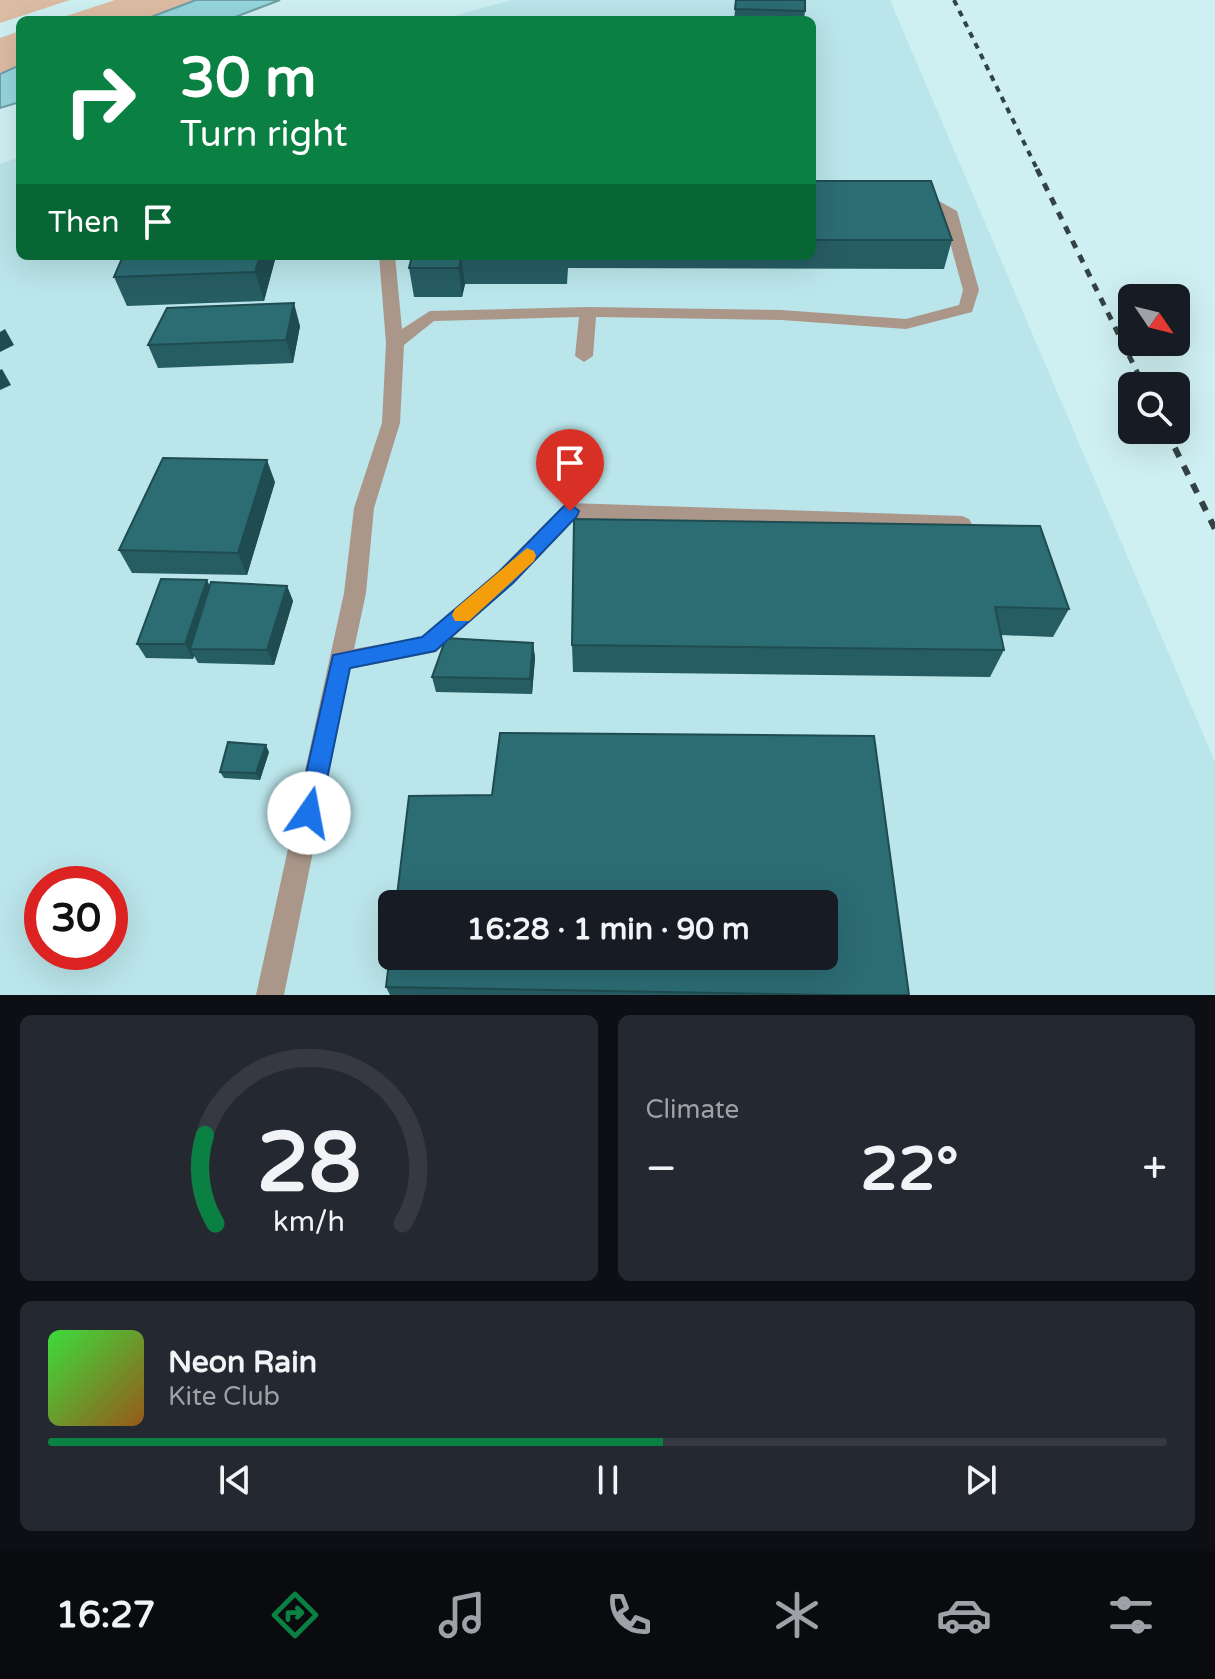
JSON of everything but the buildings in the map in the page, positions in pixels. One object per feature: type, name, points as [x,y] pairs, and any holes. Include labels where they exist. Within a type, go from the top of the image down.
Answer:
[{"type":"street","points":[[395,343],[430,316],[588,312],[781,315],[906,324],[966,308],[971,290],[949,211],[917,192],[902,192]]},
{"type":"street","points":[[270,995],[355,593],[364,508],[391,423],[395,343],[387,260]]},
{"type":"street","points":[[584,356],[588,312]]},
{"type":"street","points":[[341,661],[428,645],[506,577],[570,511],[962,524]]},
{"type":"shaded area","points":[[0,0],[70,0],[16,16],[0,23]]},
{"type":"shaded area","points":[[115,0],[196,0],[154,16],[66,16]]},
{"type":"shaded area","points":[[196,0],[280,0],[238,16],[154,16]]},
{"type":"shaded area","points":[[512,0],[890,0],[1215,762],[1215,995],[0,995],[0,164],[16,158],[16,260],[816,260],[816,16],[453,16]]},
{"type":"shaded area","points":[[16,32],[16,67],[0,74],[0,38]]},
{"type":"shaded area","points":[[16,67],[16,103],[0,108],[0,74]]},
{"type":"railway","points":[[954,0],[1038,171]]},
{"type":"railway","points":[[1037,169],[1137,372]]},
{"type":"railway","points":[[1173,444],[1215,529]]},
{"type":"slow traffic","points":[[462,615],[527,556]]},
{"type":"route","points":[[309,813],[341,661],[428,645],[506,577],[570,511]]}]
